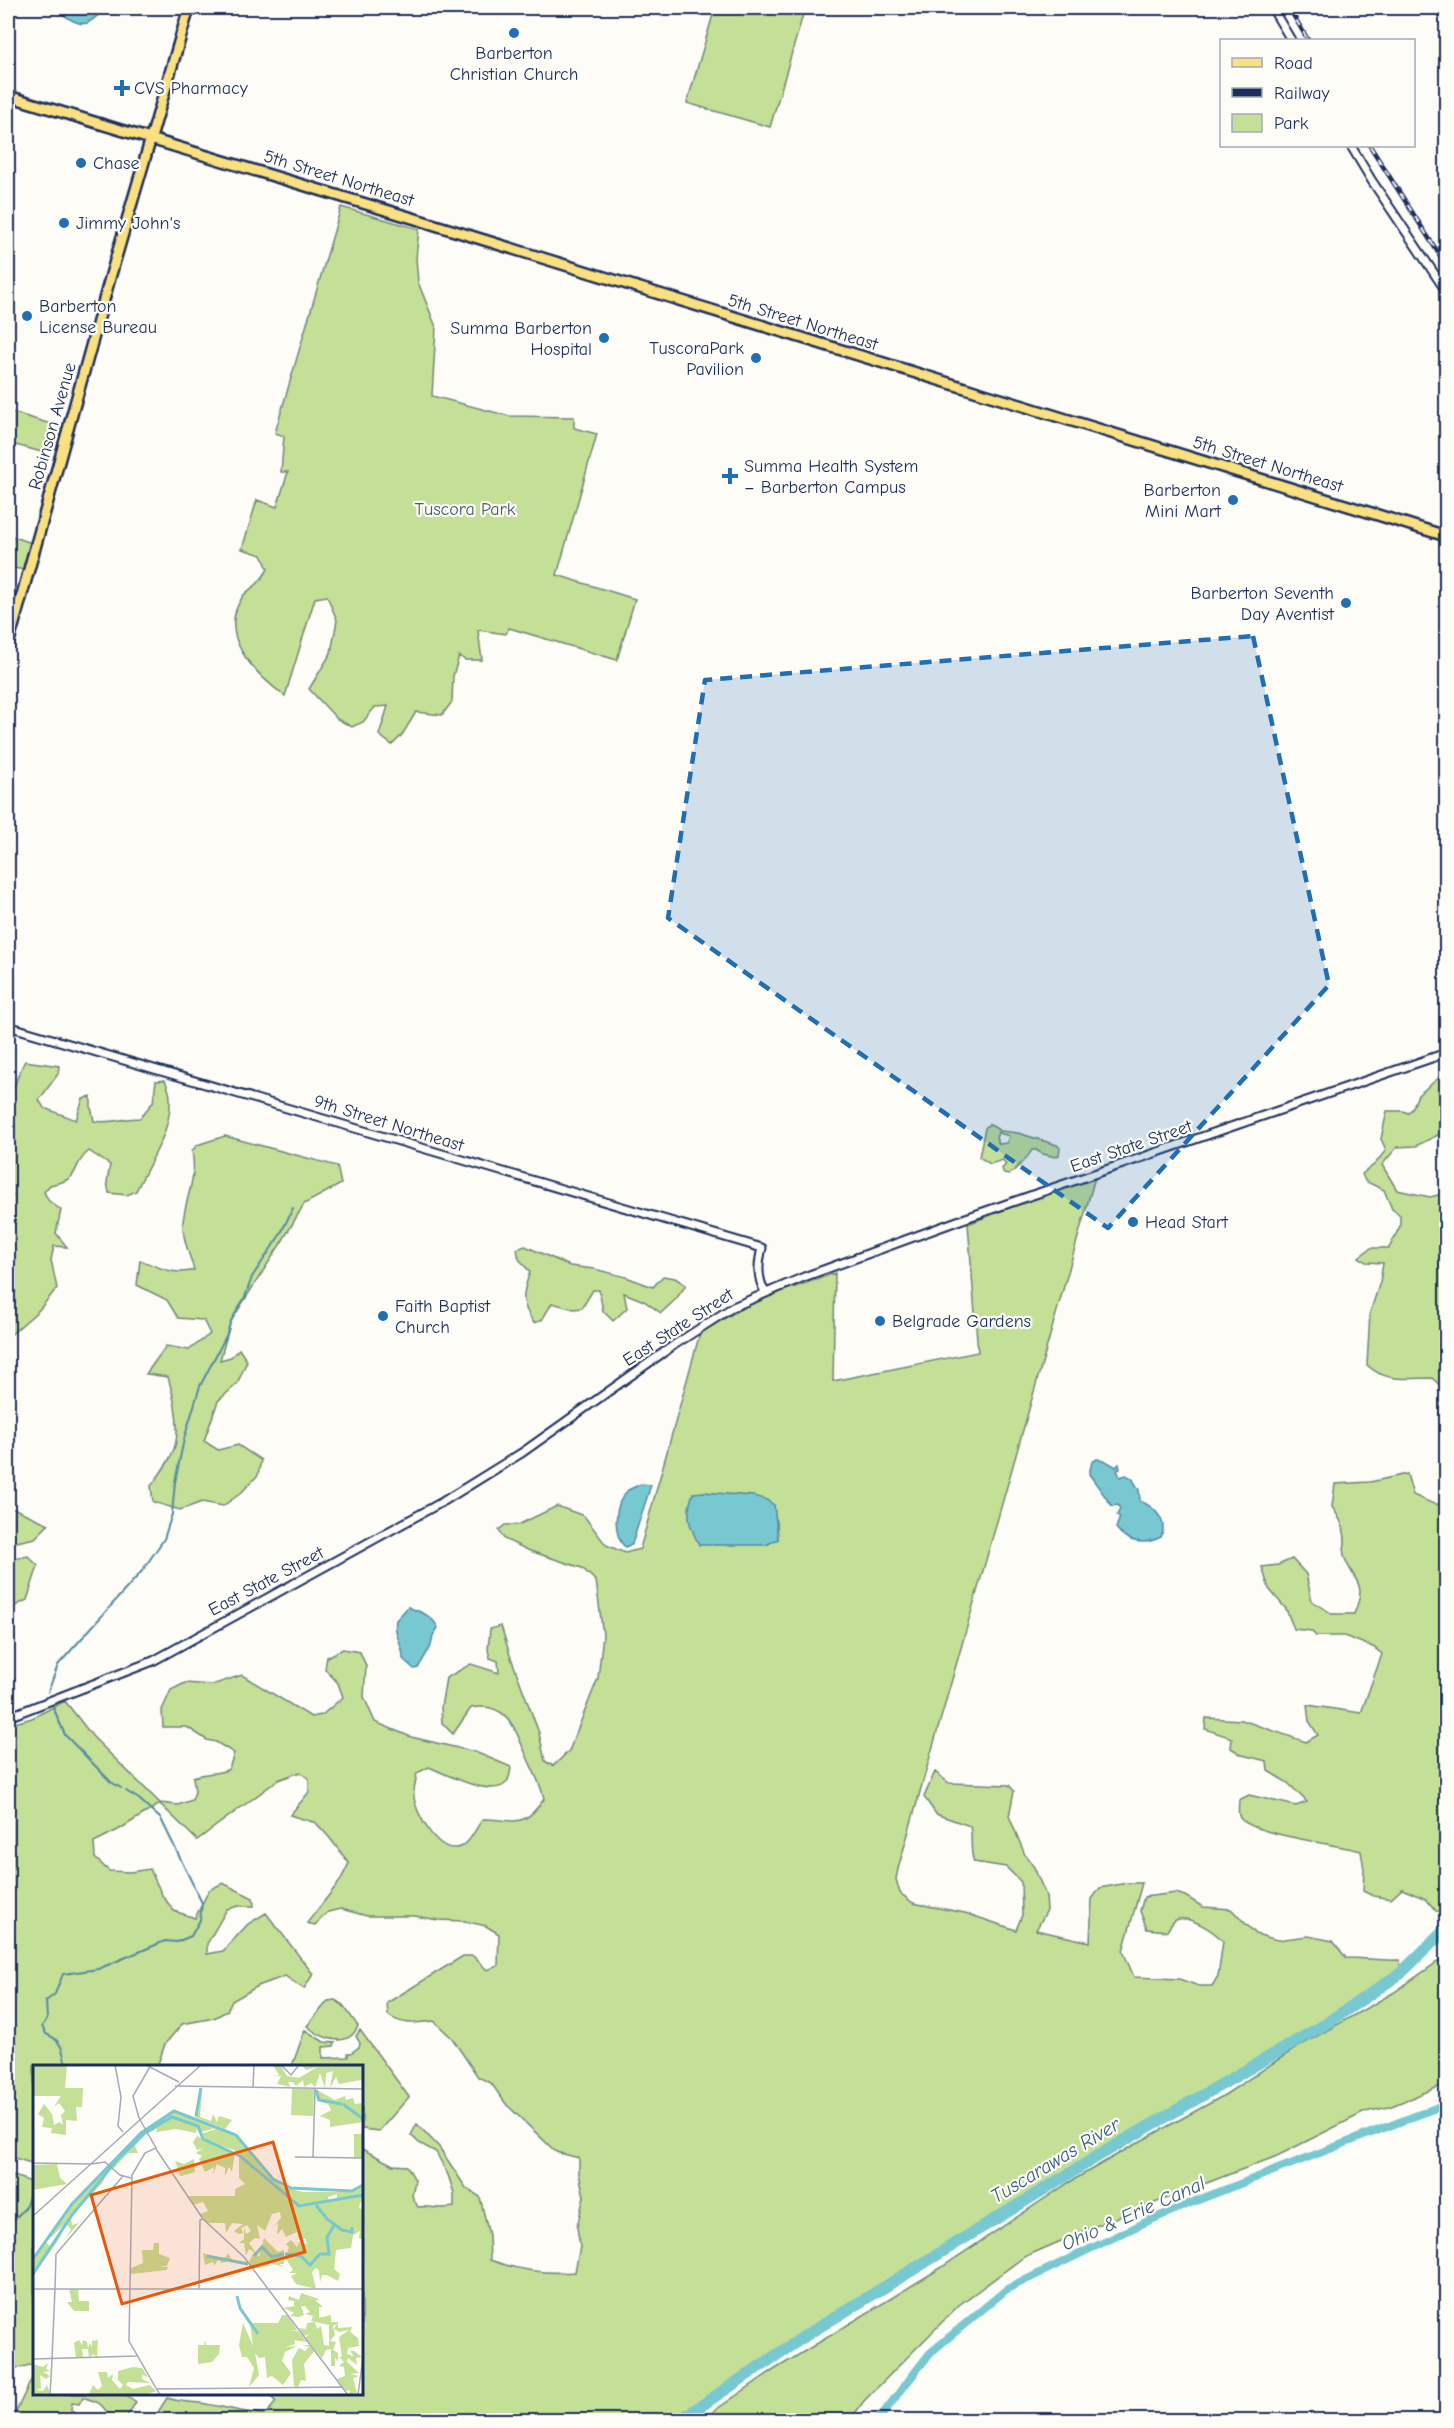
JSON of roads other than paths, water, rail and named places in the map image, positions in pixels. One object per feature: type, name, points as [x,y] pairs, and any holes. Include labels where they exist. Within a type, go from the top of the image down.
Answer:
[{"type":"main road","name":"Robinson Avenue","points":[[8,645],[189,8]]},
{"type":"main road","name":"5th Street Northeast","points":[[8,96],[1446,537]]},
{"type":"street","points":[[1272,8],[1290,39]]},
{"type":"street","points":[[1352,147],[1372,182],[1446,291]]},
{"type":"street","name":"9th Street Northeast","points":[[8,1026],[762,1248],[758,1266],[761,1285],[765,1292]]},
{"type":"street","name":"East State Street","points":[[8,1717],[153,1660],[444,1501],[518,1455],[704,1325],[733,1307],[765,1292],[960,1220],[1446,1053]]},
{"type":"water","points":[[58,8],[106,8],[92,20],[83,24],[70,19]]},
{"type":"water","points":[[1097,1459],[1116,1467],[1119,1464],[1120,1469],[1117,1470],[1120,1477],[1126,1475],[1132,1478],[1139,1490],[1140,1501],[1159,1515],[1163,1525],[1161,1537],[1137,1542],[1126,1537],[1116,1528],[1120,1517],[1117,1515],[1120,1509],[1118,1505],[1112,1506],[1089,1474],[1092,1462]]},
{"type":"water","points":[[641,1484],[651,1485],[632,1544],[625,1547],[618,1534],[617,1510],[628,1490]]},
{"type":"water","points":[[703,1492],[765,1499],[774,1505],[778,1539],[766,1545],[699,1545],[691,1526],[689,1508],[693,1493]]},
{"type":"water","points":[[408,1607],[429,1617],[438,1628],[433,1635],[431,1646],[418,1668],[414,1669],[403,1659],[395,1625],[396,1620]]},
{"type":"waterway","points":[[48,1692],[58,1665],[142,1571],[164,1539],[172,1514],[175,1482],[184,1439],[200,1386],[245,1297],[252,1277],[280,1235],[293,1208]]},
{"type":"waterway","points":[[53,1707],[65,1735],[111,1782],[121,1788]]},
{"type":"waterway","points":[[66,2065],[59,2043],[46,2034],[42,2026],[47,2019],[46,2001],[55,1994],[63,1974],[98,1969],[165,1941],[177,1942],[191,1936],[200,1920],[202,1903],[161,1819],[139,1799],[126,1791]]},
{"type":"waterway","name":"Tuscarawas River","points":[[680,2420],[808,2334],[1103,2153],[1324,2025],[1401,1973],[1446,1929]]},
{"type":"waterway","name":"Ohio & Erie Canal","points":[[878,2420],[930,2353],[1007,2289],[1193,2202],[1446,2104]]},
{"type":"waterway","points":[[8,2231],[12,2222],[25,2208],[33,2185]]},
{"type":"railway","points":[[1289,8],[1307,39]]},
{"type":"railway","points":[[1371,147],[1446,265]]},
{"type":"place","name":"Barberton Christian Church","points":[[514,33]]},
{"type":"place","name":"CVS Pharmacy","points":[[122,88]]},
{"type":"place","name":"Chase","points":[[81,163]]},
{"type":"place","name":"Jimmy John's","points":[[64,223]]},
{"type":"place","name":"Barberton License Bureau","points":[[27,316]]},
{"type":"place","name":"Summa Barberton Hospital","points":[[604,338]]},
{"type":"place","name":"TuscoraPark Pavilion","points":[[756,358]]},
{"type":"place","name":"Summa Health System – Barberton Campus","points":[[730,476]]},
{"type":"place","name":"Barberton Mini Mart","points":[[1233,500]]},
{"type":"place","name":"Barberton Seventh Day Aventist","points":[[1346,603]]},
{"type":"place","name":"Head Start","points":[[1133,1222]]},
{"type":"place","name":"Faith Baptist Church","points":[[383,1316]]},
{"type":"place","name":"Belgrade Gardens","points":[[880,1321]]},
{"type":"park label","name":"Tuscora Park","points":[[465,509]]}]
